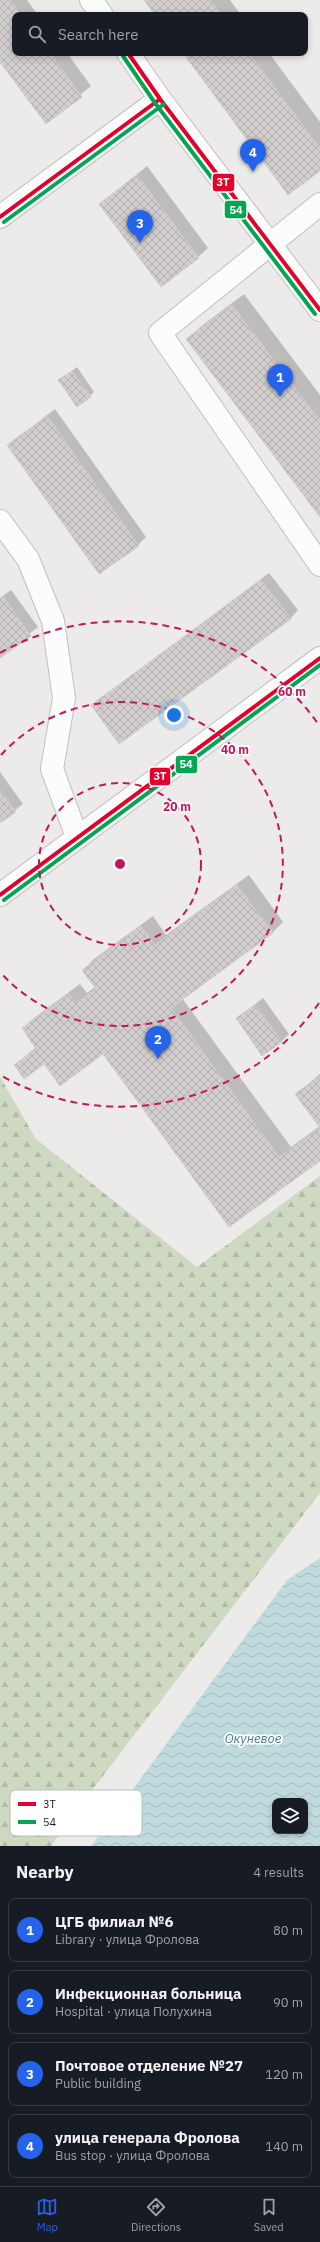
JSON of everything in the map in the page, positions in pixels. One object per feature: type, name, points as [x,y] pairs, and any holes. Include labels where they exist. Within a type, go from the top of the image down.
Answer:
[{"type":"street","points":[[91,0],[100,12]]},
{"type":"street","points":[[130,56],[160,99],[320,310]]},
{"type":"street","points":[[0,217],[160,99]]},
{"type":"street","points":[[320,204],[160,333],[320,565]]},
{"type":"street","points":[[0,521],[28,559],[53,621],[64,698],[52,770],[77,837]]},
{"type":"street","points":[[0,895],[77,837],[227,729],[320,658]]},
{"type":"green space","points":[[0,1077],[36,1139],[197,1267],[320,1176],[320,1493],[92,1790],[10,1790],[10,1836],[58,1836],[51,1846],[0,1846]]},
{"type":"water","name":"Окуневое","points":[[320,1558],[320,1846],[91,1846],[98,1836],[142,1836],[142,1790],[132,1790],[287,1580]]},
{"type":"building","points":[[0,0],[10,0],[19,12],[12,12],[12,56],[52,56],[82,97],[46,124],[0,62]]},
{"type":"building","points":[[144,0],[210,0],[219,12],[153,12]]},
{"type":"building","points":[[185,56],[251,56],[320,149],[320,171],[288,195]]},
{"type":"building","points":[[137,175],[199,258],[161,287],[99,204]]},
{"type":"building","points":[[232,305],[320,421],[320,517],[186,339]]},
{"type":"building","points":[[72,371],[91,397],[77,407],[58,380]]},
{"type":"building","points":[[47,416],[139,546],[99,574],[7,445]]},
{"type":"building","points":[[261,580],[291,619],[119,744],[91,705]]},
{"type":"building","points":[[3,596],[31,636],[0,658],[0,599]]},
{"type":"building","points":[[0,790],[16,812],[0,823]]},
{"type":"building","points":[[237,885],[273,933],[171,1008],[279,1157],[320,1128],[320,1161],[229,1227],[103,1054],[60,1086],[44,1064],[24,1079],[14,1065],[36,1049],[22,1028],[69,994],[76,1003],[96,989],[82,970],[141,926],[155,945]]},
{"type":"building","points":[[255,1005],[282,1042],[262,1056],[236,1018]]},
{"type":"building","points":[[320,1076],[320,1128],[295,1094]]},
{"type":"transit line","name":"54","points":[[123,56],[155,103],[315,314]]},
{"type":"transit line","name":"3Т","points":[[130,56],[160,99],[320,310]]},
{"type":"transit line","name":"3Т","points":[[0,217],[160,99]]},
{"type":"transit line","name":"54","points":[[4,222],[164,104]]},
{"type":"transit line","name":"3Т","points":[[0,895],[320,658]]},
{"type":"transit line","name":"54","points":[[4,900],[320,665]]},
{"type":"place","name":"улица генерала Фролова","points":[[253,172]]},
{"type":"place","name":"Почтовое отделение №27","points":[[140,243]]},
{"type":"place","name":"ЦГБ филиал №6","points":[[280,397]]},
{"type":"place","name":"Инфекционная больница","points":[[158,1059]]}]
